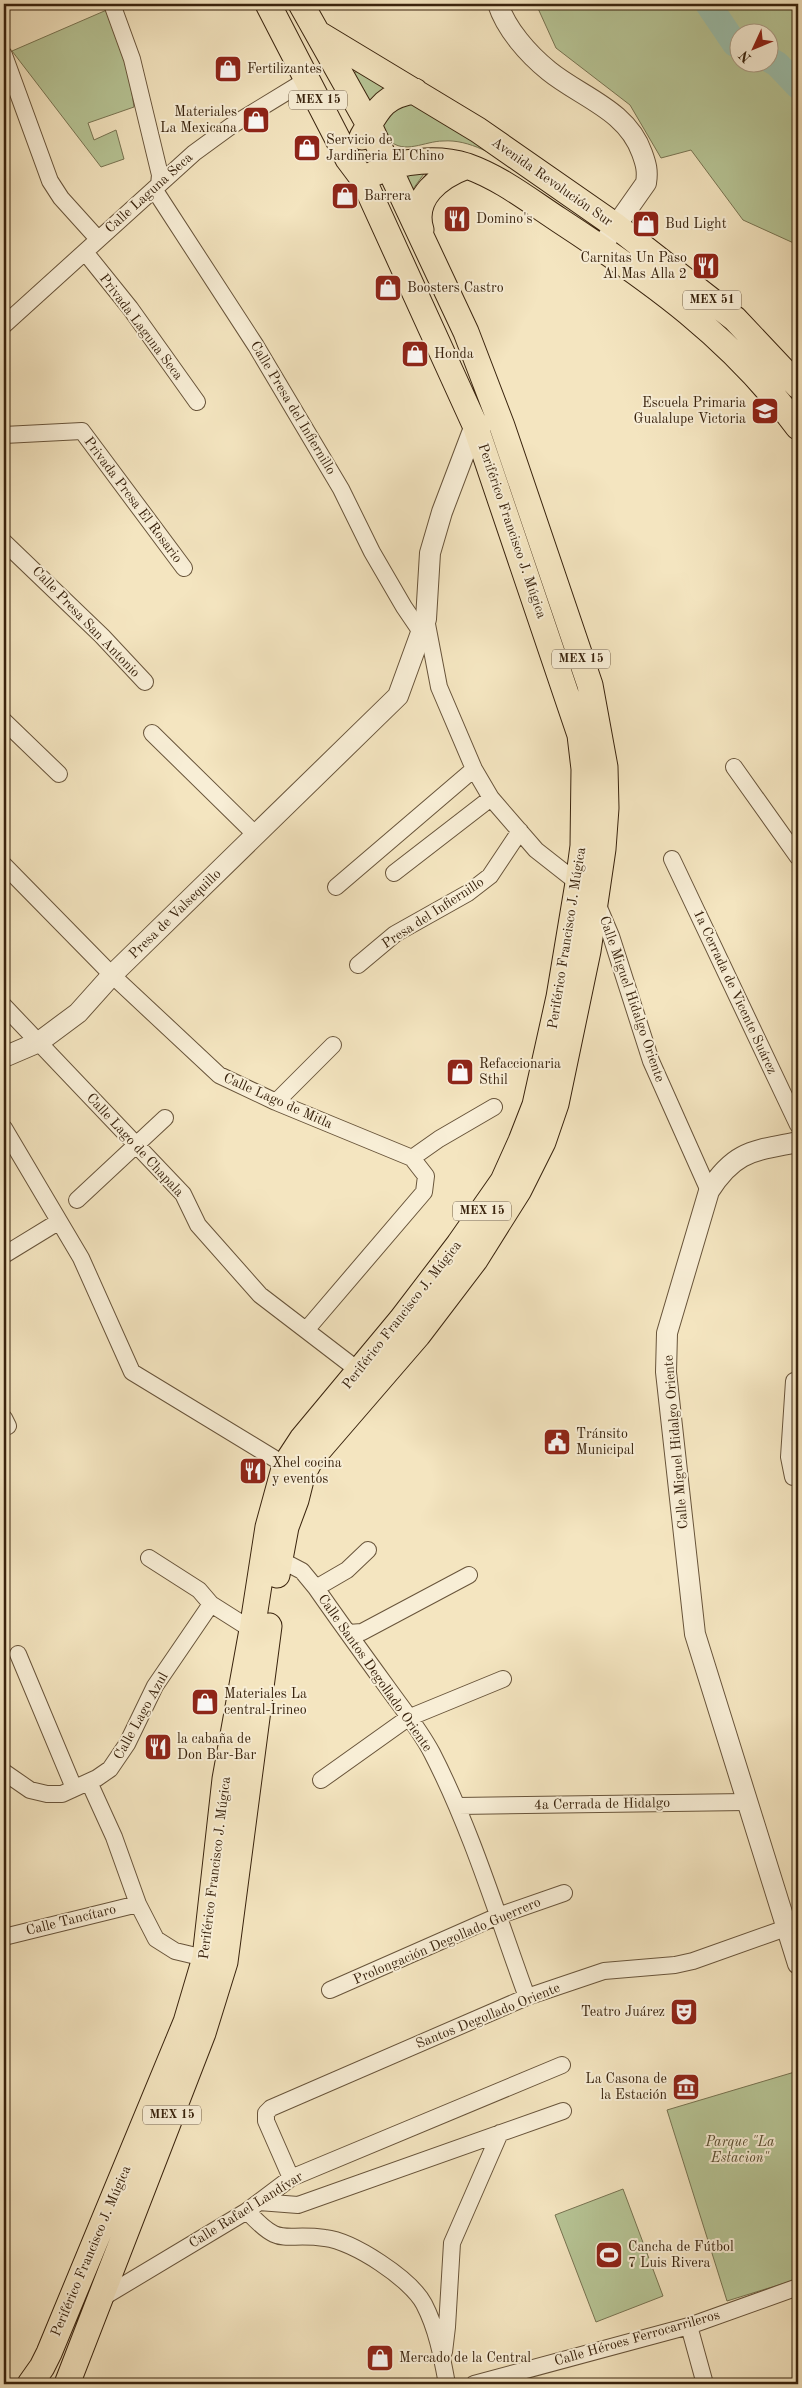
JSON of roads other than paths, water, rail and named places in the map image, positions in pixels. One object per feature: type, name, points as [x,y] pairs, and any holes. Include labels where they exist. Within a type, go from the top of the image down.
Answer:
[{"type":"main road","name":"Periférico Francisco J. Múgica","points":[[40,2368],[186,2022],[215,1960],[225,1779],[252,1630],[268,1527],[285,1465],[302,1439],[367,1377],[418,1335],[475,1260],[519,1190],[543,1142],[556,1104],[588,950],[603,849],[606,808],[605,767],[600,729],[590,685],[502,426],[466,332],[390,166],[301,4]]},
{"type":"main road","name":"Periférico Francisco J. Múgica","points":[[71,2375],[204,2033],[280,1560],[286,1527],[302,1476],[311,1458],[367,1377],[406,1313],[503,1181],[535,1105],[559,997],[578,883],[583,817],[584,769],[580,735],[475,425],[363,180],[348,159],[272,11]]},
{"type":"main road","name":"Avenida Revolución Sur","points":[[272,11],[318,33],[478,130],[616,226],[735,319],[798,386]]},
{"type":"main road","points":[[348,159],[381,105],[398,94],[415,91]]},
{"type":"main road","name":"Avenida Revolución Sur","points":[[363,180],[390,166],[433,161],[468,166],[498,180],[601,247],[670,297],[706,326],[739,357],[776,398],[798,427]]},
{"type":"main road","points":[[425,242],[418,221],[420,208],[425,196],[443,177],[468,166]]},
{"type":"main road","points":[[40,2368],[71,2375]]},
{"type":"street","name":"Calle Presa del Infiernillo","points":[[112,4],[132,59],[160,175],[156,187],[256,346],[341,489],[376,560],[404,607],[424,626],[439,687],[474,769],[491,798],[536,850],[578,883]]},
{"type":"street","points":[[498,4],[514,33],[534,57],[550,72],[610,110],[638,141],[648,171],[646,183],[601,247]]},
{"type":"street","points":[[4,55],[50,181],[61,198],[98,239]]},
{"type":"street","name":"Calle Laguna Seca","points":[[4,325],[194,153],[231,126],[308,79]]},
{"type":"street","name":"Privada Laguna Seca","points":[[85,252],[130,308],[197,402]]},
{"type":"street","points":[[475,425],[502,426]]},
{"type":"street","name":"Presa de Valsequillo","points":[[4,1057],[39,1042],[78,1013],[112,975],[398,696],[424,626],[430,553],[442,512],[475,425]]},
{"type":"street","name":"Privada Presa El Rosario","points":[[4,434],[82,431],[184,568]]},
{"type":"street","name":"Calle Presa San Antonio","points":[[4,542],[102,636],[145,682]]},
{"type":"street","points":[[4,721],[59,774]]},
{"type":"street","points":[[152,733],[256,835]]},
{"type":"street","points":[[734,767],[798,857]]},
{"type":"street","points":[[336,887],[474,769]]},
{"type":"street","points":[[394,873],[491,798]]},
{"type":"street","name":"Presa del Infiernillo","points":[[358,965],[395,934],[468,893],[490,876],[520,831]]},
{"type":"street","name":"1a Cerrada de Vicente Suárez","points":[[672,859],[798,1125]]},
{"type":"street","name":"Calle Lago de Mitla","points":[[4,865],[112,975],[219,1075],[276,1102],[412,1158]]},
{"type":"street","name":"Calle Miguel Hidalgo Oriente","points":[[594,902],[600,910],[611,936],[651,1061],[709,1191],[667,1333],[666,1372],[695,1634],[798,1964]]},
{"type":"street","name":"Calle Lago de Chapala","points":[[4,1006],[183,1194],[198,1225],[260,1295],[307,1329],[367,1377]]},
{"type":"street","points":[[276,1102],[333,1045]]},
{"type":"street","points":[[307,1329],[424,1192],[426,1176],[412,1158],[439,1139],[494,1107]]},
{"type":"street","points":[[77,1200],[165,1118]]},
{"type":"street","points":[[4,1128],[10,1154],[81,1258],[132,1372],[285,1465]]},
{"type":"street","points":[[709,1191],[721,1173],[732,1162],[748,1152],[798,1142]]},
{"type":"street","points":[[4,1255],[58,1222]]},
{"type":"street","points":[[794,1381],[788,1457],[793,1477],[798,1477]]},
{"type":"street","points":[[316,1588],[347,1570],[368,1550]]},
{"type":"street","points":[[149,1558],[199,1590],[211,1604],[252,1630]]},
{"type":"street","name":"Calle Santos Degollado Oriente","points":[[280,1560],[302,1571],[316,1588],[431,1752],[458,1806],[461,1820],[482,1867],[527,1997]]},
{"type":"street","points":[[348,1633],[362,1632],[469,1575]]},
{"type":"street","name":"Calle Lago Azul","points":[[4,1772],[30,1790],[46,1794],[62,1794],[82,1785],[115,1765],[128,1744],[148,1698],[211,1604]]},
{"type":"street","points":[[18,1654],[82,1785],[114,1837],[138,1904],[156,1939],[175,1951],[215,1960]]},
{"type":"street","points":[[321,1780],[408,1718],[503,1680]]},
{"type":"street","name":"4a Cerrada de Hidalgo","points":[[458,1806],[746,1802]]},
{"type":"street","name":"Prolongación Degollado Guerrero","points":[[330,1990],[498,1916],[564,1893]]},
{"type":"street","name":"Calle Tancítaro","points":[[4,1937],[138,1904]]},
{"type":"street","name":"Santos Degollado Oriente","points":[[291,2178],[266,2121],[266,2113],[271,2108],[527,1997],[604,1971],[675,1965],[693,1961],[786,1928]]},
{"type":"street","name":"Calle Rafael Landívar","points":[[102,2298],[253,2206],[291,2178],[562,2065]]},
{"type":"street","points":[[447,2384],[443,2359],[424,2302],[407,2284],[374,2258],[350,2245],[325,2238],[284,2238],[273,2235],[264,2229],[253,2206],[298,2205],[563,2111]]},
{"type":"street","points":[[443,2359],[447,2327],[452,2243],[500,2134]]},
{"type":"street","name":"Calle Héroes Ferrocarrileros","points":[[474,2384],[689,2326],[798,2287]]},
{"type":"street","points":[[689,2326],[705,2384]]},
{"type":"street","points":[[20,2384],[40,2368]]},
{"type":"waterway","points":[[708,4],[730,37]]},
{"type":"waterway","points":[[780,67],[798,86]]},
{"type":"place","name":"Fertilizantes","points":[[228,69]]},
{"type":"place","name":"Materiales La Mexicana","points":[[256,120]]},
{"type":"place","name":"Servicio de Jardineria El Chino","points":[[307,148]]},
{"type":"place","name":"Barrera","points":[[345,196]]},
{"type":"place","name":"Domino's","points":[[457,219]]},
{"type":"place","name":"Bud Light","points":[[646,224]]},
{"type":"place","name":"Carnitas Un Paso Al Mas Alla 2","points":[[706,266]]},
{"type":"place","name":"Boosters Castro","points":[[388,288]]},
{"type":"place","name":"Honda","points":[[415,354]]},
{"type":"place","name":"Escuela Primaria Gualalupe Victoria","points":[[765,411]]},
{"type":"place","name":"Refaccionaria Sthil","points":[[460,1072]]},
{"type":"place","name":"Tránsito Municipal","points":[[557,1442]]},
{"type":"place","name":"Xhel cocina y eventos","points":[[253,1471]]},
{"type":"place","name":"Materiales La central-Irineo","points":[[205,1702]]},
{"type":"place","name":"la cabaña de Don Bar-Bar","points":[[158,1747]]},
{"type":"place","name":"Teatro Juárez","points":[[684,2012]]},
{"type":"place","name":"La Casona de la Estación","points":[[686,2087]]},
{"type":"place","name":"Cancha de Fútbol 7 Luis Rivera","points":[[609,2255]]},
{"type":"place","name":"Mercado de la Central","points":[[380,2358]]},
{"type":"park label","name":"Parque \"La Estacion\"","points":[[740,2150]]}]
